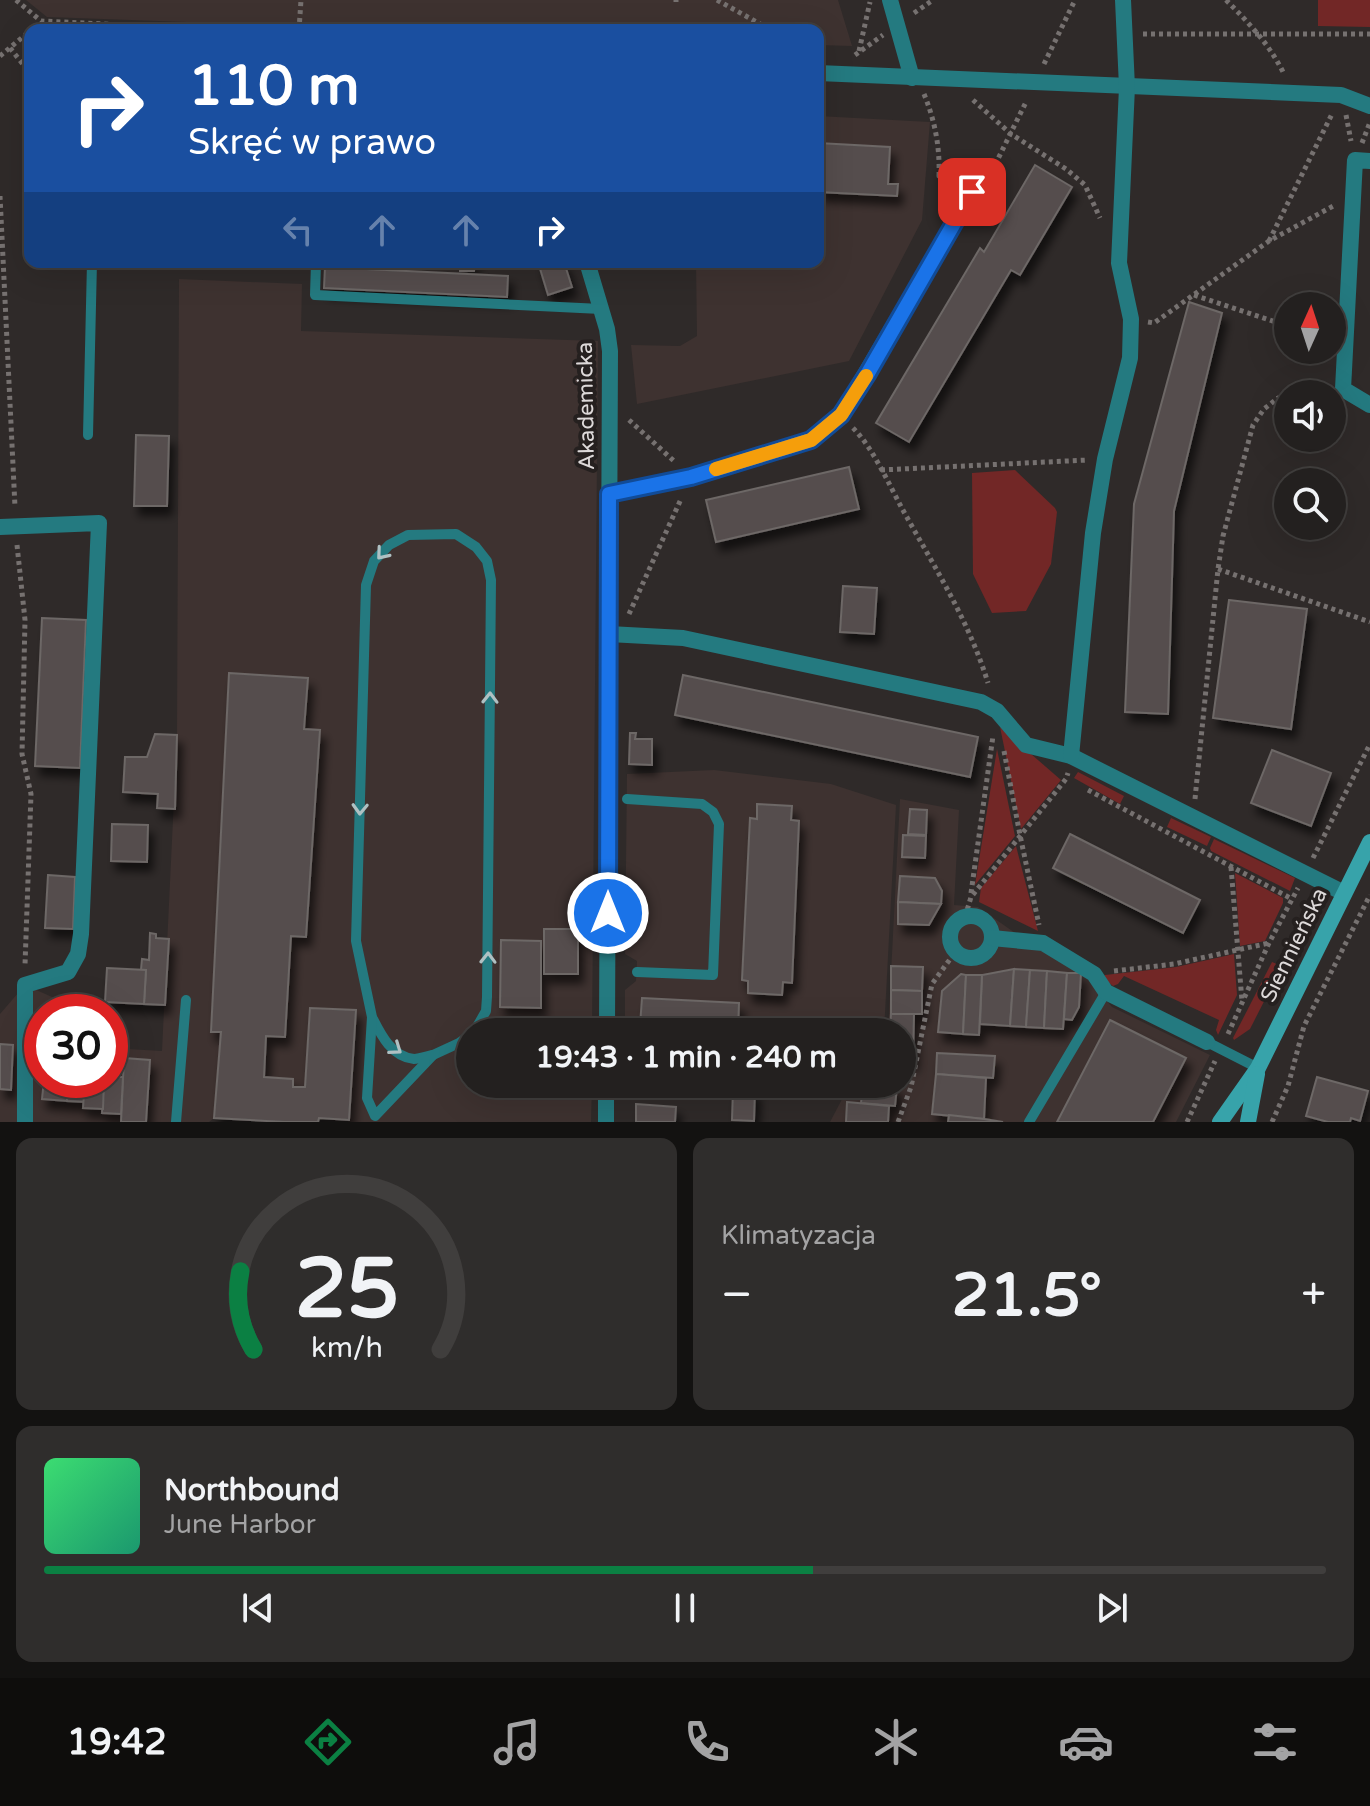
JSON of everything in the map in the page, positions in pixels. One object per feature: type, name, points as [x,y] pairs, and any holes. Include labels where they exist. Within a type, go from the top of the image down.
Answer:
[{"type":"main road","name":"Siennieńska","points":[[1220,1122],[1258,1068],[1370,842]]},
{"type":"main road","name":"Siennieńska","points":[[1248,1122],[1258,1068]]},
{"type":"street","points":[[890,0],[912,78]]},
{"type":"street","points":[[1071,756],[1093,533],[1105,459],[1130,358],[1131,319],[1119,263],[1127,87],[1123,0]]},
{"type":"street","points":[[824,73],[1341,95],[1370,106]]},
{"type":"street","points":[[1343,380],[1353,195],[1363,160]]},
{"type":"street","points":[[609,494],[691,477],[811,440],[841,415],[972,192]]},
{"type":"street","name":"Akademicka","points":[[589,268],[607,329],[610,351],[609,494],[615,634],[607,1018]]},
{"type":"street","points":[[1346,391],[1370,405]]},
{"type":"street","points":[[8,527],[99,523],[81,934],[78,954],[68,972],[25,985],[25,1122]]},
{"type":"street","points":[[615,634],[683,638],[981,702],[997,711],[1026,745],[1071,756],[1344,893]]},
{"type":"street","points":[[973,916],[987,923],[992,938],[985,953],[970,958],[956,951],[950,936],[958,922],[973,916]]},
{"type":"street","points":[[992,938],[1043,943],[1094,974],[1106,992],[1214,1045]]},
{"type":"street","points":[[606,1098],[606,1122]]},
{"type":"lane","points":[[88,435],[92,268]]},
{"type":"lane","points":[[316,268],[315,295],[601,309]]},
{"type":"lane","points":[[433,1055],[375,1116],[367,1098],[372,1017],[356,941],[366,585],[374,561],[389,545],[408,535],[456,534],[476,547],[487,561],[491,580],[487,997],[486,1011],[482,1018]]},
{"type":"lane","points":[[627,799],[702,804],[713,812],[719,824],[713,975],[637,972]]},
{"type":"lane","points":[[1029,1122],[1106,992]]},
{"type":"lane","points":[[176,1122],[186,1000]]},
{"type":"lane","points":[[372,1017],[386,1043],[396,1052],[413,1059],[433,1055],[456,1044]]},
{"type":"lane","points":[[1214,1045],[1258,1068]]},
{"type":"path","points":[[16,0],[41,21],[104,24]]},
{"type":"path","points":[[299,24],[301,0]]},
{"type":"path","points":[[717,0],[760,24]]},
{"type":"path","points":[[859,52],[870,0]]},
{"type":"path","points":[[1226,0],[1276,57],[1293,93]]},
{"type":"path","points":[[37,24],[41,21]]},
{"type":"path","points":[[1125,34],[1370,34]]},
{"type":"path","points":[[0,56],[24,35]]},
{"type":"path","points":[[10,48],[24,66]]},
{"type":"path","points":[[912,78],[921,89],[934,120],[939,176],[972,192]]},
{"type":"path","points":[[950,80],[1011,134],[1085,185],[1102,224]]},
{"type":"path","points":[[1341,95],[1363,160]]},
{"type":"path","points":[[1269,241],[1341,95]]},
{"type":"path","points":[[1363,160],[1370,121]]},
{"type":"path","points":[[1131,319],[1154,323],[1269,241],[1353,195]]},
{"type":"path","points":[[0,196],[8,527],[25,620],[22,754],[31,794],[25,985]]},
{"type":"path","points":[[1193,294],[1274,321]]},
{"type":"path","points":[[1194,816],[1223,536],[1253,425],[1274,401]]},
{"type":"path","points":[[615,634],[691,477],[623,415]]},
{"type":"path","points":[[841,415],[859,434],[881,470],[967,625],[985,672]]},
{"type":"path","points":[[881,470],[1105,459]]},
{"type":"path","points":[[1218,569],[1370,622]]},
{"type":"path","points":[[997,711],[1043,943]]},
{"type":"path","points":[[965,917],[971,897],[997,711]]},
{"type":"path","points":[[1187,1122],[1214,1045],[1242,1002],[1370,744]]},
{"type":"path","points":[[971,897],[1066,779],[1071,756]]},
{"type":"path","points":[[1056,770],[1066,779]]},
{"type":"path","points":[[1080,786],[1292,899]]},
{"type":"path","points":[[1231,866],[1242,1002]]},
{"type":"path","points":[[1272,1122],[1288,1086],[1304,1026],[1370,895]]},
{"type":"path","points":[[1094,974],[1174,964],[1269,943]]},
{"type":"path","points":[[898,1122],[911,1087],[932,984],[956,951]]},
{"type":"shaded area","points":[[26,0],[838,0],[852,46],[824,45],[824,24],[244,24],[47,17]]},
{"type":"shaded area","points":[[1318,0],[1370,0],[1370,27],[1318,26]]},
{"type":"shaded area","points":[[824,116],[930,122],[922,220],[849,361],[637,404],[631,345],[680,346],[697,336],[696,268],[824,268]]},
{"type":"shaded area","points":[[179,279],[302,284],[301,331],[598,341],[592,1018],[456,1018],[456,1098],[592,1098],[591,1122],[348,1122],[319,1118],[318,1122],[284,1122],[214,1118],[209,1122],[0,1122],[0,1014],[25,985],[45,994],[24,994],[24,1098],[128,1098],[128,1049],[162,1051],[177,735]]},
{"type":"shaded area","points":[[1015,470],[1057,512],[1051,564],[1026,611],[992,613],[973,574],[972,473]]},
{"type":"shaded area","points":[[1000,727],[1061,780],[1021,829]]},
{"type":"shaded area","points":[[997,749],[1015,836],[975,885]]},
{"type":"shaded area","points":[[714,770],[831,784],[896,805],[885,1018],[625,1018],[625,990],[636,981],[637,961],[625,954],[627,774]]},
{"type":"shaded area","points":[[1078,772],[1124,796],[1120,804],[1074,778]]},
{"type":"shaded area","points":[[900,799],[959,810],[954,905],[978,907],[1038,949],[1084,974],[1112,1007],[1210,1055],[1176,1122],[830,1122],[843,1098],[916,1098],[916,1018],[889,1018]]},
{"type":"shaded area","points":[[1171,818],[1211,837],[1207,846],[1167,827]]},
{"type":"shaded area","points":[[1214,839],[1295,878],[1290,891],[1211,851]]},
{"type":"shaded area","points":[[1016,846],[1038,931],[979,902],[981,888]]},
{"type":"shaded area","points":[[1235,873],[1283,898],[1265,941],[1240,946]]},
{"type":"shaded area","points":[[1234,954],[1237,995],[1218,1035],[1219,1020],[1124,976],[1113,986],[1103,978],[1105,975],[1176,967]]},
{"type":"shaded area","points":[[1272,962],[1282,966],[1250,1029],[1234,1040],[1233,1038]]},
{"type":"building","points":[[824,143],[890,147],[888,184],[898,184],[897,196],[824,192]]},
{"type":"building","points":[[1035,165],[1072,187],[1020,275],[1011,270],[909,442],[876,423],[980,248],[984,252]]},
{"type":"building","points":[[325,268],[508,276],[507,297],[324,288]]},
{"type":"building","points":[[460,268],[474,268],[474,271],[460,271]]},
{"type":"building","points":[[540,268],[566,268],[572,287],[548,295]]},
{"type":"building","points":[[1189,302],[1222,313],[1174,511],[1168,714],[1125,712],[1134,504]]},
{"type":"building","points":[[136,435],[169,436],[167,506],[134,506]]},
{"type":"building","points":[[849,467],[859,509],[716,542],[706,500]]},
{"type":"building","points":[[843,586],[877,588],[874,634],[840,632]]},
{"type":"building","points":[[1229,600],[1307,609],[1291,729],[1213,718]]},
{"type":"building","points":[[42,618],[86,620],[80,768],[35,766]]},
{"type":"building","points":[[229,673],[308,678],[304,729],[320,730],[306,937],[291,936],[285,1037],[266,1036],[264,1077],[293,1079],[293,1087],[305,1087],[310,1008],[356,1010],[349,1120],[319,1118],[318,1122],[284,1122],[214,1118],[221,1032],[211,1032]]},
{"type":"building","points":[[683,675],[978,737],[970,777],[675,715]]},
{"type":"building","points":[[630,733],[636,733],[635,739],[652,739],[652,765],[629,764]]},
{"type":"building","points":[[155,734],[177,735],[175,809],[157,808],[158,794],[123,792],[125,757],[147,757]]},
{"type":"building","points":[[1272,750],[1331,773],[1311,826],[1251,803]]},
{"type":"building","points":[[757,804],[792,806],[791,820],[799,821],[792,983],[783,982],[782,995],[748,993],[748,981],[742,980],[750,818],[757,819]]},
{"type":"building","points":[[910,809],[927,810],[926,835],[908,834]]},
{"type":"building","points":[[112,824],[148,825],[147,862],[111,861]]},
{"type":"building","points":[[1070,834],[1200,900],[1183,933],[1053,868]]},
{"type":"building","points":[[903,835],[926,836],[925,858],[902,857]]},
{"type":"building","points":[[48,875],[75,877],[73,929],[45,928]]},
{"type":"building","points":[[900,876],[935,878],[942,891],[941,904],[898,902]]},
{"type":"building","points":[[898,902],[941,904],[929,925],[898,924]]},
{"type":"building","points":[[544,929],[578,929],[578,974],[544,974]]},
{"type":"building","points":[[150,933],[156,934],[156,938],[169,939],[165,1005],[144,1004],[146,970],[141,970],[142,959],[149,960]]},
{"type":"building","points":[[501,940],[541,941],[541,1008],[500,1007]]},
{"type":"building","points":[[891,966],[923,967],[922,991],[891,990]]},
{"type":"building","points":[[107,968],[146,970],[144,1004],[128,1003],[128,994],[105,994]]},
{"type":"building","points":[[1014,969],[1010,1026],[980,1024],[982,975]]},
{"type":"building","points":[[1014,969],[1030,970],[1026,1027],[1010,1026]]},
{"type":"building","points":[[1030,970],[1047,971],[1044,1028],[1026,1027]]},
{"type":"building","points":[[1047,971],[1067,973],[1063,1029],[1044,1028]]},
{"type":"building","points":[[1067,973],[1081,973],[1079,1007],[1072,1020],[1064,1019]]},
{"type":"building","points":[[961,974],[966,975],[963,1034],[938,1032],[942,991]]},
{"type":"building","points":[[966,975],[982,975],[979,1035],[963,1034]]},
{"type":"building","points":[[891,990],[922,991],[922,1014],[891,1014]]},
{"type":"building","points":[[642,998],[739,1003],[738,1018],[641,1018]]},
{"type":"building","points":[[891,1014],[914,1014],[914,1018],[891,1018]]},
{"type":"building","points":[[1110,1020],[1186,1058],[1153,1122],[1057,1122]]},
{"type":"building","points":[[0,1044],[13,1045],[11,1090],[0,1089]]},
{"type":"building","points":[[937,1053],[995,1056],[993,1078],[936,1074]]},
{"type":"building","points":[[128,1058],[150,1060],[146,1122],[121,1122],[122,1098],[128,1098]]},
{"type":"building","points":[[936,1074],[986,1078],[984,1119],[932,1114]]},
{"type":"building","points":[[1317,1077],[1368,1091],[1360,1121],[1351,1118],[1350,1122],[1328,1122],[1306,1116]]},
{"type":"building","points":[[42,1098],[67,1098],[67,1101]]},
{"type":"building","points":[[67,1098],[84,1098],[84,1102],[67,1101]]},
{"type":"building","points":[[84,1098],[103,1098],[103,1109],[83,1108]]},
{"type":"building","points":[[103,1098],[122,1098],[121,1114],[102,1113]]},
{"type":"building","points":[[733,1098],[755,1098],[754,1121],[732,1120]]},
{"type":"building","points":[[862,1098],[896,1098],[895,1106],[861,1103]]},
{"type":"building","points":[[847,1102],[889,1106],[888,1122],[846,1122]]},
{"type":"building","points":[[636,1104],[676,1107],[675,1122],[636,1122]]},
{"type":"building","points":[[949,1115],[984,1119],[1003,1122],[948,1122]]},
{"type":"slow traffic","points":[[716,469],[811,440],[841,415],[866,376]]},
{"type":"route","points":[[608,913],[609,494],[691,477],[811,440],[841,415],[972,192]]}]
